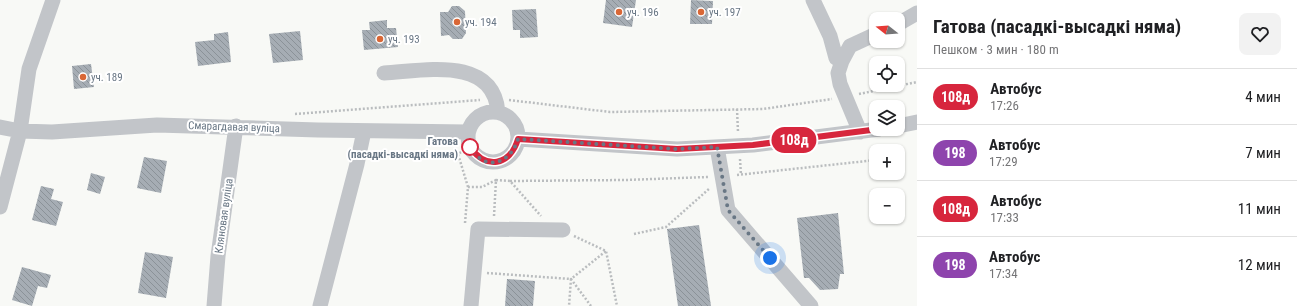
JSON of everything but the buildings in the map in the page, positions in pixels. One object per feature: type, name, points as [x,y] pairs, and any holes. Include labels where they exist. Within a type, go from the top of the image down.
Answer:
[{"type":"street","points":[[0,207],[20,131],[29,69],[53,0]]},
{"type":"street","points":[[813,0],[830,36],[836,58],[842,61]]},
{"type":"street","points":[[905,20],[917,13]]},
{"type":"street","points":[[860,132],[840,84],[838,73],[842,61],[850,46],[869,37]]},
{"type":"street","points":[[384,73],[453,69],[477,78],[486,84],[497,106],[513,122],[517,130],[518,139],[515,150],[508,158],[497,162],[486,162],[476,156],[470,147],[468,132],[476,118],[497,106]]},
{"type":"street","points":[[905,125],[917,122]]},
{"type":"street","name":"Смарагдавая вуліца","points":[[0,127],[20,131],[52,132],[157,125],[236,126],[364,131],[468,132]]},
{"type":"street","name":"Кляновая вуліца","points":[[214,306],[218,256],[236,126]]},
{"type":"street","points":[[320,306],[357,164],[364,131]]},
{"type":"street","points":[[518,139],[677,149],[753,145],[869,131]]},
{"type":"street","points":[[717,147],[728,210],[811,306]]},
{"type":"street","points":[[471,306],[478,229],[563,230]]},
{"type":"path","points":[[288,114],[497,106],[610,112],[763,109],[845,97],[917,82]]},
{"type":"path","points":[[468,187],[458,154],[470,147]]},
{"type":"path","points":[[493,229],[496,180],[625,180],[722,177],[869,161]]},
{"type":"path","points":[[634,234],[666,226],[722,177]]},
{"type":"path","points":[[510,181],[545,221],[606,251]]},
{"type":"path","points":[[474,273],[571,279],[606,251]]},
{"type":"path","points":[[606,251],[616,305]]},
{"type":"path","points":[[569,306],[571,279]]},
{"type":"path","points":[[571,279],[591,306]]},
{"type":"bus line","name":"108д","points":[[470,147],[476,156],[486,162],[497,162],[508,158],[515,150],[518,139],[677,149],[753,145],[869,130]]},
{"type":"place","name":"уч. 196","points":[[619,12]]},
{"type":"place","name":"уч. 197","points":[[701,12]]},
{"type":"place","name":"уч. 194","points":[[457,22]]},
{"type":"place","name":"уч. 193","points":[[380,39]]},
{"type":"place","name":"уч. 189","points":[[83,77]]},
{"type":"place","name":"Гатова (пасадкі-высадкі няма)","points":[[470,147]]},
{"type":"route","points":[[470,147],[476,156],[486,162],[497,162],[508,158],[515,150],[518,139],[677,149],[717,147],[728,210],[770,258]]}]
